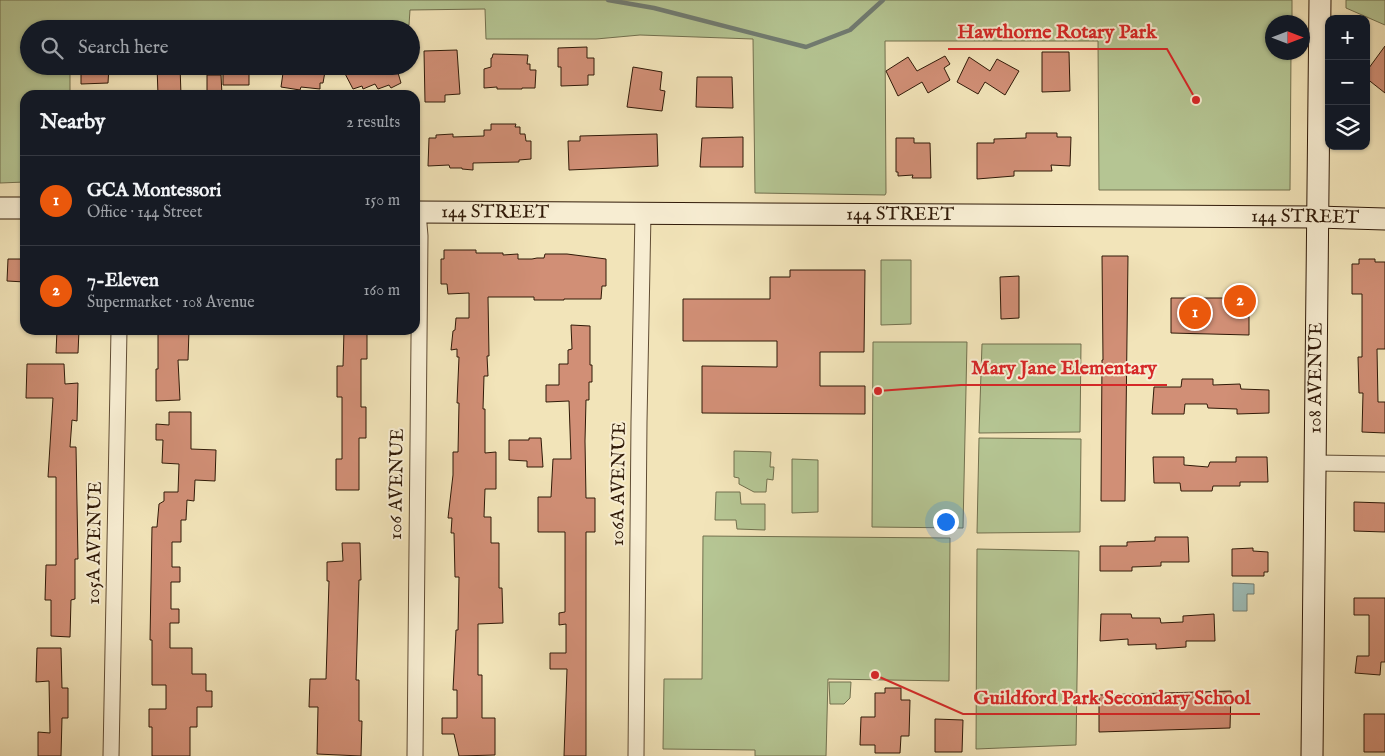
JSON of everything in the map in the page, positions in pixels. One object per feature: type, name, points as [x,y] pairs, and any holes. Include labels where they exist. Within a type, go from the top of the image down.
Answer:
[{"type":"main road","name":"108 AVENUE","points":[[1312,756],[1320,0]]},
{"type":"main road","points":[[0,208],[20,208]]},
{"type":"main road","name":"144 STREET","points":[[420,212],[1317,217],[1385,219]]},
{"type":"street","name":"106A AVENUE","points":[[636,756],[643,213]]},
{"type":"street","name":"105A AVENUE","points":[[111,756],[119,335]]},
{"type":"street","name":"106 AVENUE","points":[[415,756],[419,335]]},
{"type":"street","points":[[1316,463],[1385,464]]},
{"type":"green space","points":[[0,0],[1292,0],[1292,15],[1265,15],[1265,60],[1291,60],[1290,190],[1099,190],[1098,41],[885,41],[885,195],[755,193],[753,39],[640,35],[596,39],[486,39],[485,9],[410,10],[409,20],[20,20],[20,75],[70,75],[70,90],[20,90],[20,182],[0,183]]},
{"type":"green space","points":[[1346,0],[1385,0],[1385,25],[1370,18],[1370,15],[1362,15],[1346,8]]},
{"type":"green space","points":[[881,260],[911,260],[911,324],[881,325]]},
{"type":"green space","points":[[873,342],[967,342],[963,528],[872,527]]},
{"type":"green space","points":[[982,344],[1081,344],[1080,432],[979,433]]},
{"type":"green space","points":[[979,438],[1081,439],[1080,532],[977,533]]},
{"type":"green space","points":[[734,451],[771,452],[770,467],[774,467],[773,480],[767,479],[766,492],[754,492],[739,484],[739,478],[734,477]]},
{"type":"green space","points":[[792,459],[818,460],[818,512],[792,513]]},
{"type":"green space","points":[[716,492],[740,492],[741,504],[765,504],[765,530],[737,529],[736,520],[715,520]]},
{"type":"green space","points":[[703,536],[950,538],[949,681],[828,679],[826,756],[755,756],[755,750],[663,749],[664,679],[702,679]]},
{"type":"green space","points":[[977,549],[1079,551],[1076,745],[976,749]]},
{"type":"green space","points":[[829,682],[851,682],[850,698],[844,704],[830,704]]},
{"type":"water","points":[[1233,583],[1254,584],[1254,594],[1247,594],[1247,611],[1233,611]]},
{"type":"building","points":[[1385,46],[1385,93],[1370,81],[1370,67]]},
{"type":"building","points":[[587,47],[587,58],[594,58],[594,75],[588,75],[588,85],[561,86],[558,48]]},
{"type":"building","points":[[457,50],[460,94],[445,95],[445,102],[425,102],[424,51]]},
{"type":"building","points":[[1042,52],[1069,52],[1070,91],[1042,92]]},
{"type":"building","points":[[493,54],[528,55],[527,64],[530,64],[530,70],[536,70],[535,88],[484,88],[484,69],[491,67]]},
{"type":"building","points":[[945,56],[950,64],[944,68],[950,80],[928,93],[922,82],[898,96],[886,71],[908,57],[917,71]]},
{"type":"building","points":[[969,57],[990,71],[997,59],[1019,71],[1005,95],[985,82],[978,94],[957,82]]},
{"type":"building","points":[[633,67],[662,72],[660,90],[665,91],[662,111],[627,107]]},
{"type":"building","points":[[81,75],[108,75],[108,83],[81,84]]},
{"type":"building","points":[[157,75],[180,75],[181,90],[158,90]]},
{"type":"building","points":[[207,75],[221,75],[222,90],[207,90]]},
{"type":"building","points":[[223,75],[249,75],[249,85],[223,85]]},
{"type":"building","points":[[283,75],[324,75],[323,83],[320,83],[320,89],[301,87],[300,90],[281,87]]},
{"type":"building","points":[[346,75],[399,75],[401,83],[391,88],[389,85],[378,89],[375,84],[363,89],[362,86],[353,89]]},
{"type":"building","points":[[697,77],[732,77],[733,108],[696,107]]},
{"type":"building","points":[[491,124],[516,124],[515,127],[520,127],[520,134],[525,134],[526,141],[531,141],[531,159],[519,160],[519,162],[473,163],[473,170],[450,168],[449,165],[428,166],[429,138],[436,138],[436,135],[453,134],[453,137],[484,136],[484,130],[491,130]]},
{"type":"building","points":[[1026,133],[1057,133],[1057,137],[1071,137],[1070,166],[1051,165],[1052,171],[1014,171],[1014,176],[977,179],[977,143],[994,143],[994,139],[1026,138]]},
{"type":"building","points":[[657,134],[658,166],[569,170],[568,141],[580,141],[580,136]]},
{"type":"building","points":[[743,137],[743,167],[700,167],[702,138]]},
{"type":"building","points":[[896,138],[914,138],[914,143],[930,143],[931,178],[912,178],[913,175],[898,176],[898,172],[896,172]]},
{"type":"building","points":[[444,250],[476,250],[476,253],[503,253],[503,255],[518,254],[518,259],[544,258],[545,254],[567,254],[606,259],[606,286],[602,286],[601,299],[534,300],[534,297],[488,297],[489,356],[487,356],[488,376],[484,376],[483,409],[485,409],[485,453],[496,452],[496,489],[485,489],[484,517],[491,517],[491,543],[499,543],[499,588],[502,588],[503,623],[478,624],[478,675],[482,675],[482,718],[495,718],[495,755],[459,756],[454,734],[442,734],[442,718],[457,718],[457,690],[453,690],[456,630],[458,630],[459,577],[455,577],[454,533],[451,533],[452,518],[448,518],[453,475],[453,452],[458,452],[459,403],[457,403],[459,357],[457,357],[457,349],[451,350],[456,318],[469,318],[469,293],[448,294],[447,284],[441,284],[441,259],[444,259]]},
{"type":"building","points":[[1102,256],[1128,256],[1125,501],[1101,501]]},
{"type":"building","points":[[8,259],[20,259],[20,282],[7,281]]},
{"type":"building","points":[[1359,259],[1375,259],[1375,262],[1385,262],[1385,349],[1377,349],[1378,402],[1385,402],[1385,433],[1362,432],[1363,393],[1359,393],[1358,357],[1362,357],[1362,294],[1352,294],[1352,264],[1359,264]]},
{"type":"building","points":[[790,270],[865,270],[864,352],[820,352],[820,386],[865,386],[865,414],[702,413],[702,366],[777,367],[777,341],[683,341],[683,299],[770,299],[770,277],[790,277]]},
{"type":"building","points":[[1019,276],[1019,318],[1001,319],[1000,277]]},
{"type":"building","points":[[1171,298],[1249,298],[1249,335],[1171,333]]},
{"type":"building","points":[[571,325],[590,326],[590,365],[592,365],[592,382],[589,382],[589,400],[586,400],[585,441],[586,498],[595,498],[595,532],[586,532],[586,756],[564,756],[567,669],[550,669],[550,653],[566,653],[566,624],[559,625],[559,613],[565,612],[565,532],[538,532],[538,497],[551,497],[553,459],[571,459],[569,401],[546,402],[546,385],[559,385],[559,364],[568,364],[568,350],[572,349]]},
{"type":"building","points":[[57,335],[79,335],[78,353],[56,353]]},
{"type":"building","points":[[158,335],[189,335],[188,360],[178,360],[180,400],[156,401],[156,369],[158,369]]},
{"type":"building","points":[[344,335],[367,335],[367,359],[361,359],[361,407],[366,407],[366,438],[359,438],[359,490],[336,490],[336,459],[342,459],[342,397],[337,397],[337,366],[343,366]]},
{"type":"building","points":[[27,364],[64,364],[65,384],[78,383],[77,421],[72,420],[70,447],[76,447],[78,559],[75,559],[75,599],[71,600],[70,637],[51,636],[51,600],[45,600],[46,565],[56,565],[56,477],[48,477],[53,398],[26,398]]},
{"type":"building","points":[[1182,379],[1213,379],[1213,385],[1240,384],[1241,389],[1269,390],[1269,413],[1237,414],[1237,409],[1208,408],[1207,404],[1185,404],[1184,414],[1152,414],[1154,387],[1181,387]]},
{"type":"building","points":[[169,412],[191,412],[191,449],[216,450],[215,481],[195,480],[194,501],[187,500],[186,520],[181,520],[181,542],[172,542],[172,567],[180,567],[180,582],[171,582],[171,609],[179,609],[179,623],[170,623],[170,648],[192,648],[192,674],[206,674],[206,691],[212,691],[212,707],[197,707],[197,727],[190,727],[190,756],[152,756],[152,727],[149,727],[149,709],[166,709],[166,685],[152,685],[152,640],[150,640],[152,527],[157,527],[159,504],[164,501],[164,492],[178,492],[179,464],[162,463],[163,440],[156,440],[156,424],[169,425]]},
{"type":"building","points":[[529,438],[541,438],[543,467],[527,467],[527,461],[509,460],[509,440],[529,440]]},
{"type":"building","points":[[1153,457],[1184,457],[1184,465],[1208,467],[1210,462],[1236,462],[1236,457],[1267,457],[1268,482],[1240,482],[1240,486],[1213,486],[1212,491],[1181,491],[1180,483],[1154,483]]},
{"type":"building","points":[[1354,502],[1385,503],[1385,532],[1354,531]]},
{"type":"building","points":[[1155,537],[1188,537],[1189,562],[1161,562],[1161,566],[1132,567],[1132,571],[1100,571],[1100,546],[1127,546],[1127,542],[1155,541]]},
{"type":"building","points":[[342,543],[360,543],[361,580],[359,580],[356,680],[359,680],[359,721],[362,721],[361,756],[317,754],[318,707],[309,707],[310,679],[326,679],[329,581],[327,581],[327,562],[343,561]]},
{"type":"building","points":[[1253,548],[1253,551],[1268,552],[1268,572],[1264,572],[1264,576],[1232,576],[1232,549]]},
{"type":"building","points":[[1354,598],[1385,598],[1385,662],[1381,662],[1380,675],[1355,673],[1357,656],[1369,656],[1369,615],[1354,615]]},
{"type":"building","points":[[1101,614],[1131,614],[1132,618],[1160,618],[1161,623],[1183,622],[1183,616],[1214,614],[1215,641],[1186,641],[1186,647],[1156,649],[1156,644],[1128,645],[1128,639],[1100,641]]},
{"type":"building","points":[[37,648],[61,648],[62,688],[68,688],[68,718],[62,718],[61,756],[38,756],[38,732],[50,733],[49,681],[36,682]]},
{"type":"building","points":[[885,688],[901,688],[901,700],[910,700],[909,736],[901,736],[900,753],[875,753],[875,745],[860,745],[861,717],[875,717],[875,693],[885,693]]},
{"type":"building","points":[[1231,691],[1230,728],[1099,732],[1099,695]]},
{"type":"building","points":[[1364,714],[1385,714],[1385,752],[1364,752]]},
{"type":"building","points":[[935,719],[963,720],[962,752],[935,752]]},
{"type":"waterway","points":[[608,0],[654,8],[806,47],[850,30],[883,0]]},
{"type":"place","name":"Hawthorne Rotary Park","points":[[1196,100]]},
{"type":"place","name":"7-Eleven","points":[[1240,301]]},
{"type":"place","name":"GCA Montessori","points":[[1195,313]]},
{"type":"place","name":"Mary Jane Elementary","points":[[878,391]]},
{"type":"place","name":"Guildford Park Secondary School","points":[[875,675]]}]
